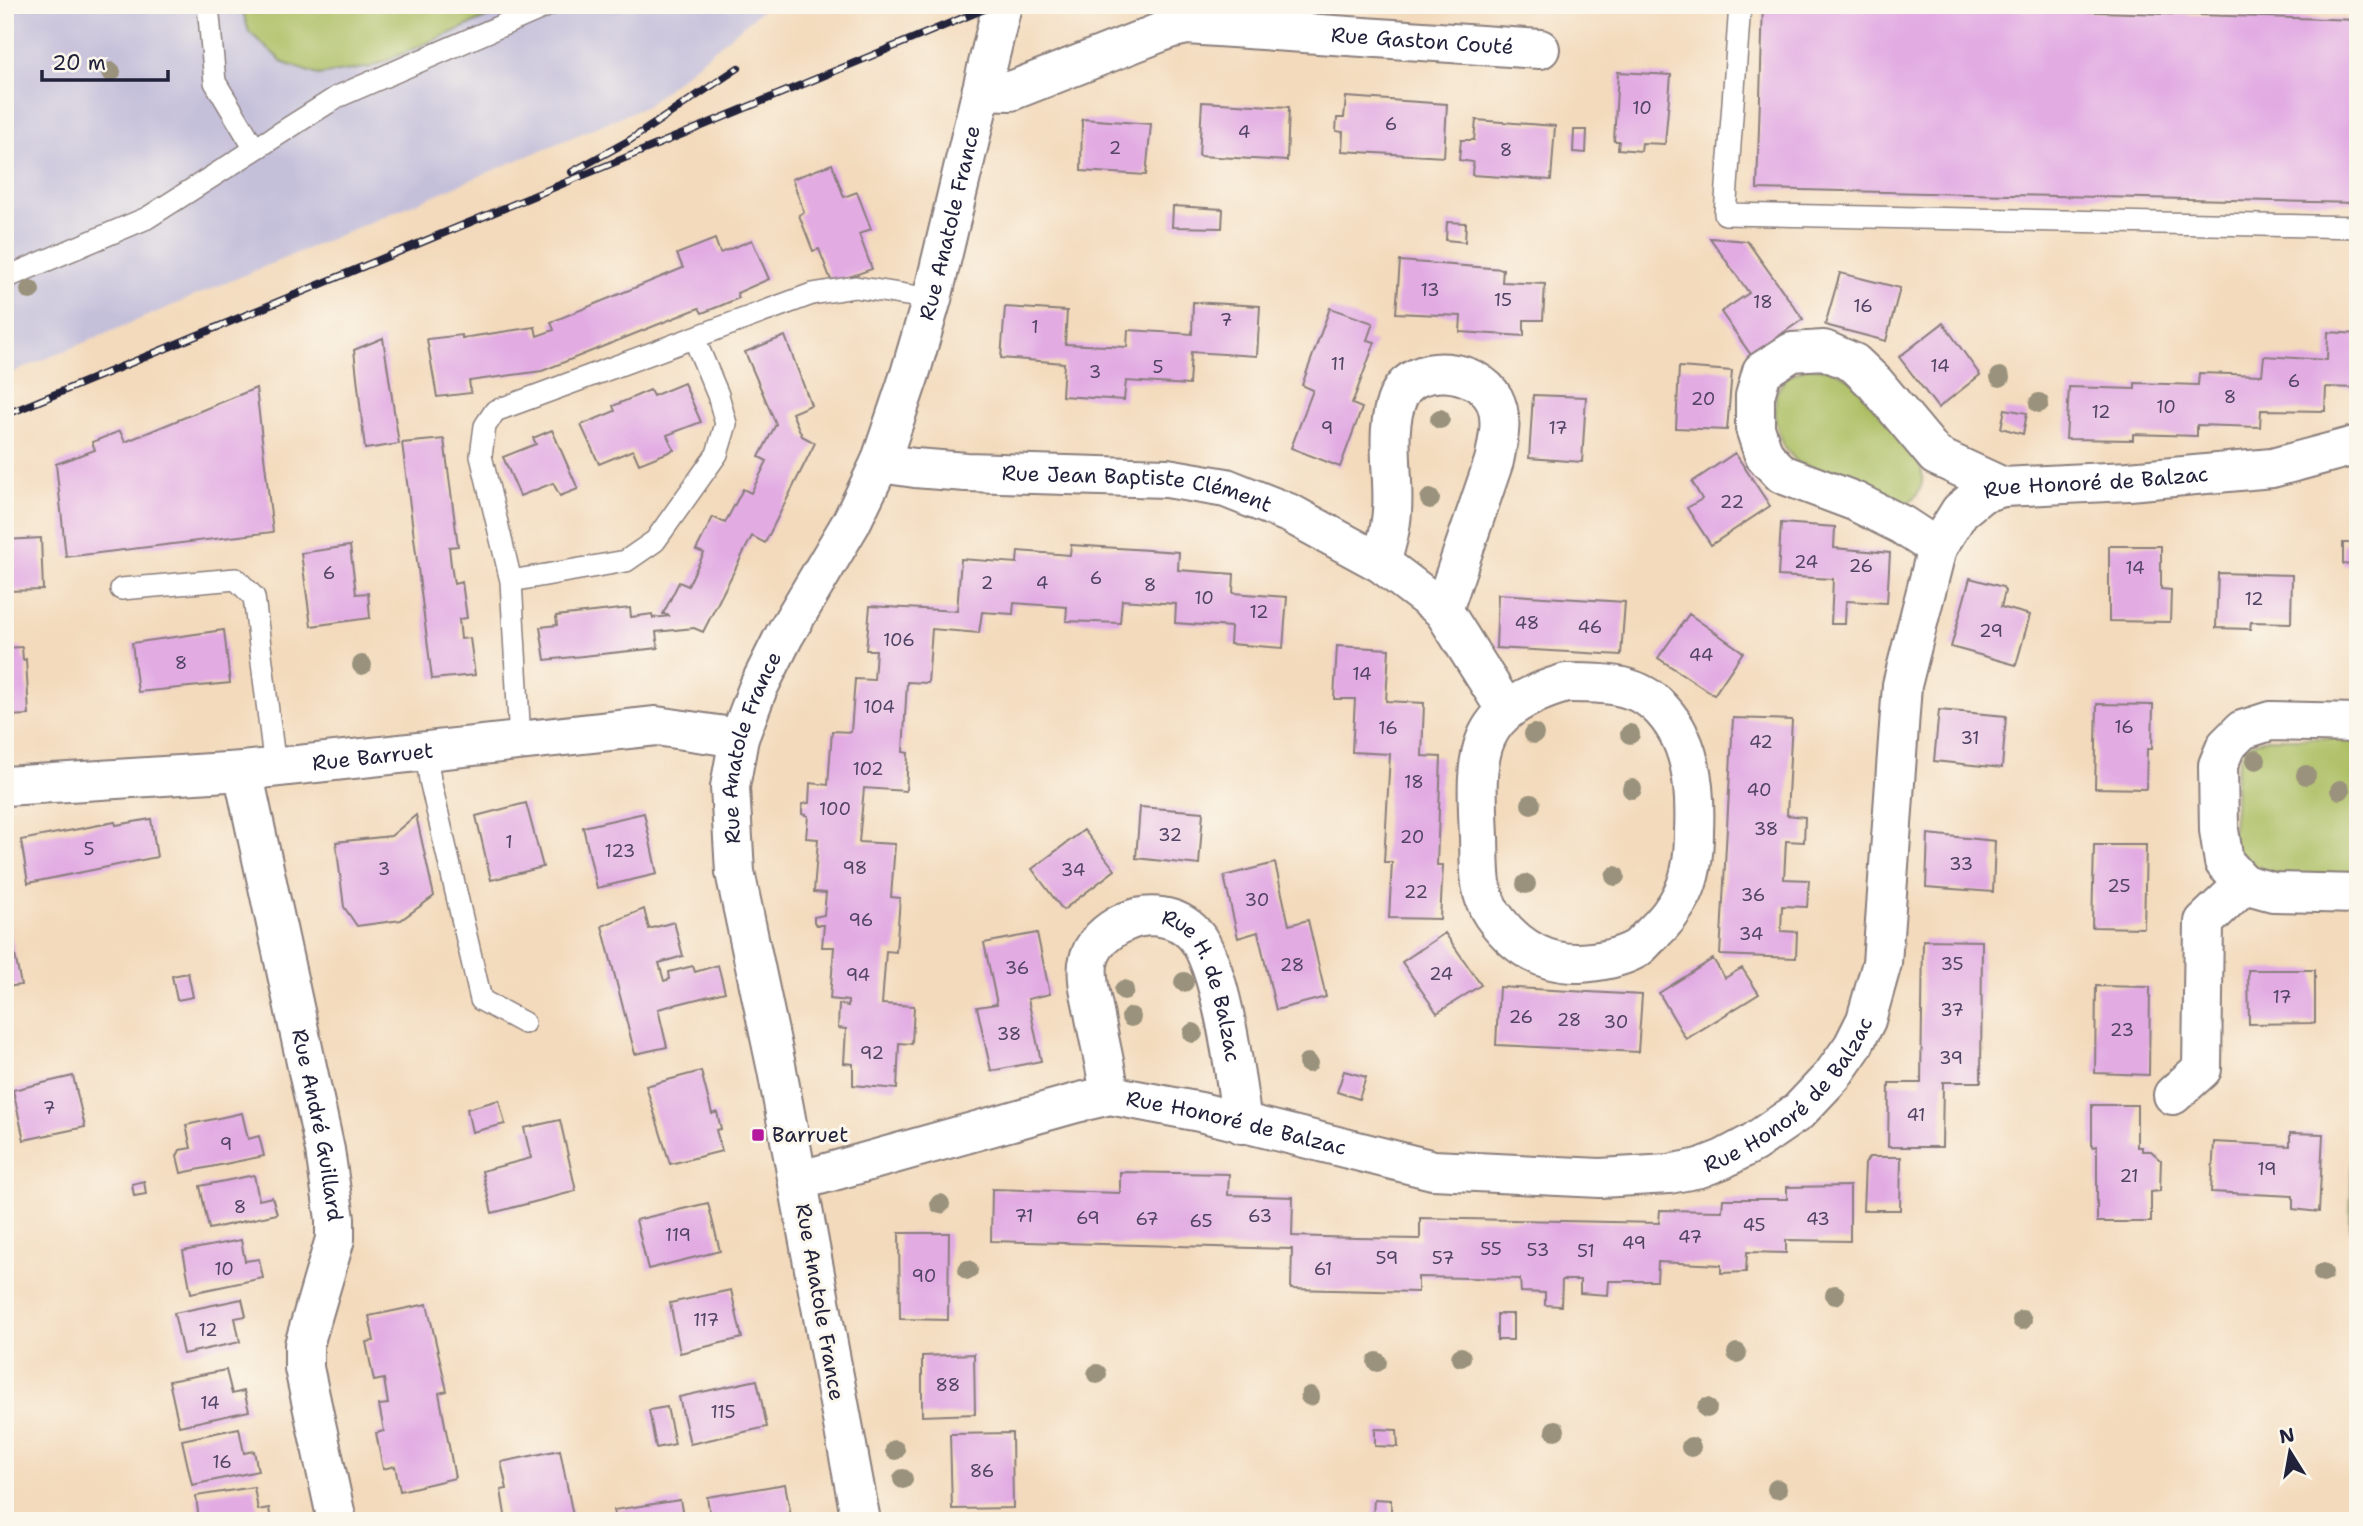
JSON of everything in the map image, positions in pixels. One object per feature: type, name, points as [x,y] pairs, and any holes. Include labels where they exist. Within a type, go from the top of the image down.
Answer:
[{"type":"street","name":"Rue Anatole France","points":[[860,1521],[798,1181],[735,872],[730,787],[739,738],[758,688],[784,636],[841,540],[880,463],[932,299],[1002,5]]},
{"type":"street","name":"Rue Gaston Couté","points":[[982,90],[1011,91],[1169,29],[1187,25],[1540,49]]},
{"type":"street","points":[[1937,548],[1902,525],[1854,501],[1782,474],[1765,455],[1755,428],[1755,396],[1762,370],[1792,352],[1824,350],[1854,363],[1875,383],[1936,456],[2003,487]]},
{"type":"street","points":[[1381,563],[1392,511],[1391,444],[1395,405],[1401,392],[1414,378],[1439,372],[1463,375],[1484,386],[1494,400],[1499,419],[1498,439],[1494,461],[1443,610]]},
{"type":"street","name":"Rue Honoré de Balzac","points":[[798,1181],[1110,1095],[1200,1112],[1433,1170],[1600,1178],[1669,1174],[1700,1168],[1723,1159],[1754,1143],[1798,1112],[1832,1076],[1853,1046],[1866,1020],[1882,963],[1902,685],[1937,548],[1960,511],[1982,493],[2003,487],[2129,481],[2272,468],[2358,445]]},
{"type":"street","name":"Rue Jean Baptiste Clément","points":[[880,463],[967,472],[1167,478],[1226,488],[1291,514],[1381,563],[1443,610],[1506,710]]},
{"type":"street","points":[[1566,683],[1598,683],[1629,689],[1656,704],[1679,734],[1690,766],[1695,796],[1693,859],[1684,893],[1665,922],[1636,949],[1594,962],[1568,963],[1542,958],[1513,940],[1490,911],[1481,885],[1477,786],[1480,752],[1488,731],[1506,710],[1535,692],[1566,683]]},
{"type":"street","points":[[2358,723],[2270,721],[2242,730],[2226,746],[2218,765],[2219,830],[2224,862],[2244,884],[2273,892],[2358,894]]},
{"type":"street","name":"Rue Barruet","points":[[5,786],[259,770],[656,726],[739,738]]},
{"type":"street","name":"Rue André Guillard","points":[[259,770],[335,1219],[335,1239],[304,1345],[304,1368],[337,1521]]},
{"type":"street","points":[[2173,1095],[2202,1069],[2204,922],[2244,884]]},
{"type":"street","name":"Rue H. de Balzac","points":[[1110,1095],[1088,985],[1088,962],[1096,944],[1112,929],[1135,918],[1158,916],[1183,923],[1203,945],[1235,1068],[1242,1124]]},
{"type":"lane","points":[[208,5],[215,82],[255,149]]},
{"type":"lane","points":[[5,278],[148,218],[337,97],[549,5]]},
{"type":"lane","points":[[1740,5],[1725,214],[2358,227]]},
{"type":"lane","points":[[520,741],[510,582],[481,456],[485,426],[495,411],[812,295],[855,287],[932,299]]},
{"type":"lane","points":[[510,582],[626,561],[655,541],[717,454],[726,424],[718,395],[694,338]]},
{"type":"lane","points":[[121,589],[236,579],[254,597],[259,770]]},
{"type":"lane","points":[[426,751],[430,780],[481,1000],[524,1023]]},
{"type":"shaded area","points":[[5,5],[768,5],[646,106],[5,376]]},
{"type":"green space","points":[[241,5],[516,5],[371,67],[318,75],[284,63],[249,32]]},
{"type":"green space","points":[[1808,367],[1832,370],[1850,379],[1908,445],[1921,469],[1922,481],[1918,493],[1906,505],[1798,463],[1783,446],[1775,420],[1776,393],[1786,377]]},
{"type":"green space","points":[[2269,738],[2358,738],[2358,877],[2287,876],[2253,866],[2241,857],[2233,836],[2237,766],[2247,744]]},
{"type":"green space","points":[[2354,1078],[2358,1078],[2358,1230],[2350,1230]]},
{"type":"building","points":[[1763,5],[1871,5],[2358,20],[2358,203],[1757,189]]},
{"type":"building","points":[[1618,72],[1671,75],[1665,144],[1642,143],[1641,151],[1618,149],[1619,141],[1614,141]]},
{"type":"building","points":[[1346,97],[1447,104],[1444,157],[1342,151],[1343,132],[1336,131],[1337,118],[1344,118]]},
{"type":"building","points":[[1202,102],[1289,107],[1287,161],[1199,156]]},
{"type":"building","points":[[1082,119],[1151,124],[1146,175],[1081,171]]},
{"type":"building","points":[[1476,120],[1555,126],[1551,180],[1472,175],[1473,162],[1459,160],[1461,140],[1474,140]]},
{"type":"building","points":[[1574,130],[1587,130],[1586,153],[1573,152]]},
{"type":"building","points":[[832,164],[844,197],[857,192],[871,229],[859,234],[872,269],[832,283],[819,249],[813,251],[799,215],[804,212],[792,179]]},
{"type":"building","points":[[1173,206],[1223,209],[1222,228],[1172,227]]},
{"type":"building","points":[[1447,222],[1466,223],[1465,242],[1446,240]]},
{"type":"building","points":[[1710,238],[1747,241],[1803,319],[1751,355],[1721,312],[1749,293]]},
{"type":"building","points":[[715,239],[720,253],[752,240],[769,279],[737,293],[739,298],[720,306],[702,313],[699,308],[542,371],[469,381],[471,393],[437,397],[427,339],[462,335],[462,338],[535,327],[537,336],[554,330],[551,322],[683,268],[677,254]]},
{"type":"building","points":[[1400,261],[1503,269],[1502,282],[1545,284],[1543,320],[1524,320],[1524,336],[1460,332],[1461,316],[1396,313]]},
{"type":"building","points":[[1840,273],[1900,288],[1886,341],[1825,325]]},
{"type":"building","points":[[1193,302],[1260,306],[1257,356],[1191,352],[1189,385],[1126,381],[1124,400],[1062,396],[1064,363],[1001,358],[1005,307],[1067,311],[1065,344],[1127,347],[1128,330],[1192,334]]},
{"type":"building","points":[[1330,308],[1373,323],[1367,340],[1375,342],[1352,404],[1362,408],[1340,467],[1291,448],[1313,390],[1302,385]]},
{"type":"building","points":[[1943,323],[1980,375],[1938,408],[1899,357]]},
{"type":"building","points":[[2328,332],[2358,334],[2358,388],[2326,387],[2325,411],[2261,410],[2260,427],[2197,425],[2197,436],[2133,434],[2133,440],[2066,439],[2069,387],[2135,389],[2135,383],[2198,385],[2199,373],[2262,375],[2264,356],[2327,360]]},
{"type":"building","points":[[785,336],[811,405],[792,413],[802,436],[815,443],[765,543],[752,536],[703,632],[694,628],[656,632],[658,648],[545,660],[540,627],[557,625],[556,616],[630,608],[631,617],[652,614],[653,618],[670,616],[663,614],[679,582],[688,586],[704,553],[696,550],[713,517],[725,523],[743,489],[751,493],[767,461],[759,457],[776,424],[745,352]]},
{"type":"building","points":[[383,338],[399,444],[365,449],[354,350]]},
{"type":"building","points":[[1679,367],[1732,371],[1727,430],[1676,428]]},
{"type":"building","points":[[684,383],[701,422],[667,435],[674,450],[639,464],[633,450],[599,464],[581,425],[615,411],[613,406],[650,390],[653,396]]},
{"type":"building","points":[[256,388],[273,532],[66,557],[56,464],[95,450],[92,442],[120,431],[125,442]]},
{"type":"building","points":[[1533,395],[1586,397],[1582,462],[1529,458]]},
{"type":"building","points":[[2005,409],[2027,413],[2023,434],[2001,428]]},
{"type":"building","points":[[552,430],[578,489],[560,496],[553,483],[520,496],[503,457],[536,444],[533,438]]},
{"type":"building","points":[[444,439],[458,546],[449,547],[451,565],[454,584],[462,582],[467,618],[459,619],[461,639],[470,638],[475,675],[432,679],[402,443]]},
{"type":"building","points":[[1735,453],[1770,506],[1711,545],[1687,508],[1702,499],[1692,482]]},
{"type":"building","points":[[1781,523],[1835,527],[1834,548],[1890,553],[1887,603],[1846,601],[1845,624],[1831,624],[1833,579],[1778,576]]},
{"type":"building","points":[[41,538],[43,590],[5,591],[5,540]]},
{"type":"building","points":[[2343,543],[2352,543],[2352,565],[2343,564]]},
{"type":"building","points":[[1071,545],[1179,552],[1178,570],[1234,574],[1233,593],[1287,597],[1283,648],[1230,644],[1231,627],[1175,623],[1176,604],[1122,600],[1120,623],[1066,621],[1067,607],[1014,603],[1013,614],[982,612],[979,633],[932,629],[928,683],[907,682],[903,752],[908,753],[906,791],[864,788],[859,842],[895,844],[891,897],[900,898],[896,952],[886,951],[882,1004],[914,1006],[912,1044],[899,1043],[897,1089],[853,1085],[853,1064],[844,1063],[846,1029],[838,1028],[839,1004],[848,1006],[848,1001],[830,999],[834,947],[822,947],[824,925],[814,922],[814,917],[824,915],[826,893],[814,892],[818,839],[806,838],[808,816],[802,814],[802,804],[809,803],[810,783],[828,785],[832,731],[851,732],[855,679],[874,680],[876,650],[866,650],[870,606],[957,611],[961,559],[1017,563],[1018,551],[1070,555]]},
{"type":"building","points":[[350,546],[356,594],[368,593],[370,618],[311,626],[301,553]]},
{"type":"building","points":[[2109,546],[2161,546],[2161,589],[2171,590],[2170,622],[2109,621]]},
{"type":"building","points":[[2218,573],[2292,575],[2291,623],[2251,622],[2250,629],[2216,628]]},
{"type":"building","points":[[1970,578],[2003,587],[2005,591],[2001,607],[2030,615],[2016,665],[1951,647]]},
{"type":"building","points":[[1498,594],[1625,602],[1621,655],[1496,648]]},
{"type":"building","points":[[1689,614],[1743,652],[1714,695],[1658,658]]},
{"type":"building","points":[[224,630],[230,683],[138,692],[132,643]]},
{"type":"building","points":[[1337,646],[1389,649],[1386,701],[1424,703],[1422,756],[1441,757],[1437,865],[1443,865],[1440,919],[1389,918],[1392,862],[1384,862],[1390,754],[1352,752],[1355,699],[1334,699]]},
{"type":"building","points":[[22,647],[23,660],[26,659],[29,715],[5,716],[5,648]]},
{"type":"building","points":[[2097,704],[2153,705],[2152,749],[2147,749],[2146,789],[2095,788]]},
{"type":"building","points":[[1939,710],[2006,716],[2002,768],[1934,761]]},
{"type":"building","points":[[1733,718],[1792,720],[1787,815],[1805,817],[1804,842],[1786,841],[1784,879],[1809,880],[1807,907],[1782,906],[1781,931],[1797,932],[1796,958],[1720,955]]},
{"type":"building","points":[[526,803],[543,867],[491,880],[476,816]]},
{"type":"building","points":[[1140,807],[1203,812],[1199,865],[1136,858]]},
{"type":"building","points":[[644,813],[657,874],[597,888],[583,827]]},
{"type":"building","points":[[416,815],[434,896],[401,920],[357,926],[344,907],[336,842],[391,836]]},
{"type":"building","points":[[151,819],[157,857],[28,883],[21,840],[115,822],[116,825]]},
{"type":"building","points":[[1084,830],[1115,870],[1063,910],[1032,869]]},
{"type":"building","points":[[1928,834],[1995,841],[1993,892],[1926,887]]},
{"type":"building","points":[[2094,845],[2146,845],[2144,928],[2092,927]]},
{"type":"building","points":[[1275,863],[1289,925],[1308,920],[1326,997],[1276,1010],[1258,932],[1238,938],[1224,876]]},
{"type":"building","points":[[644,909],[649,929],[674,922],[683,956],[659,963],[664,981],[670,979],[669,972],[693,966],[695,972],[718,965],[725,992],[658,1009],[667,1047],[635,1054],[602,926]]},
{"type":"building","points":[[9,925],[21,985],[5,987],[5,926]]},
{"type":"building","points":[[1037,933],[1050,994],[1028,999],[1041,1061],[991,1071],[977,1007],[997,1004],[984,943]]},
{"type":"building","points":[[1445,933],[1481,985],[1437,1013],[1402,962]]},
{"type":"building","points":[[1923,940],[1982,941],[1981,1082],[1943,1082],[1942,1147],[1888,1147],[1889,1083],[1921,1083]]},
{"type":"building","points":[[1713,959],[1725,978],[1742,968],[1759,994],[1686,1039],[1659,993]]},
{"type":"building","points":[[2248,970],[2315,970],[2315,1023],[2249,1024]]},
{"type":"building","points":[[188,973],[193,997],[177,1000],[172,976]]},
{"type":"building","points":[[2096,986],[2150,987],[2149,1075],[2095,1073]]},
{"type":"building","points":[[1499,987],[1642,995],[1638,1052],[1496,1045]]},
{"type":"building","points":[[701,1071],[712,1114],[717,1112],[721,1129],[716,1130],[722,1151],[670,1164],[646,1086]]},
{"type":"building","points":[[1344,1071],[1366,1077],[1359,1099],[1337,1092]]},
{"type":"building","points":[[73,1076],[85,1127],[24,1140],[13,1090]]},
{"type":"building","points":[[499,1100],[505,1124],[472,1132],[467,1109]]},
{"type":"building","points":[[2092,1105],[2137,1105],[2137,1147],[2142,1147],[2142,1151],[2151,1151],[2161,1160],[2160,1191],[2151,1192],[2151,1222],[2097,1222],[2097,1146],[2092,1147]]},
{"type":"building","points":[[242,1113],[248,1139],[259,1136],[264,1156],[181,1173],[177,1156],[180,1150],[191,1148],[186,1125]]},
{"type":"building","points":[[560,1120],[576,1191],[492,1213],[482,1171],[531,1158],[524,1128]]},
{"type":"building","points":[[2290,1133],[2323,1134],[2319,1212],[2293,1209],[2293,1196],[2211,1192],[2214,1142],[2290,1146]]},
{"type":"building","points":[[1869,1157],[1901,1157],[1900,1210],[1863,1210],[1865,1164]]},
{"type":"building","points":[[1120,1172],[1229,1174],[1228,1195],[1293,1197],[1292,1236],[1356,1238],[1420,1239],[1420,1218],[1659,1223],[1660,1210],[1722,1211],[1723,1199],[1787,1199],[1787,1187],[1850,1186],[1850,1241],[1786,1240],[1786,1253],[1747,1252],[1746,1272],[1721,1273],[1721,1265],[1658,1262],[1657,1281],[1609,1281],[1608,1295],[1580,1293],[1580,1280],[1562,1280],[1561,1306],[1545,1305],[1545,1293],[1521,1292],[1520,1279],[1418,1277],[1418,1292],[1291,1289],[1292,1249],[991,1241],[992,1189],[1120,1193]]},
{"type":"building","points":[[254,1175],[259,1200],[272,1197],[277,1214],[209,1229],[200,1186]]},
{"type":"building","points":[[144,1181],[146,1194],[134,1196],[132,1184]]},
{"type":"building","points":[[708,1203],[720,1251],[648,1269],[636,1220]]},
{"type":"building","points":[[899,1233],[949,1233],[948,1320],[900,1319]]},
{"type":"building","points":[[241,1240],[245,1261],[259,1259],[263,1278],[191,1293],[183,1251]]},
{"type":"building","points":[[731,1290],[742,1338],[680,1353],[670,1303]]},
{"type":"building","points":[[242,1299],[246,1316],[235,1318],[240,1342],[183,1354],[174,1313]]},
{"type":"building","points":[[427,1304],[447,1391],[439,1393],[455,1478],[400,1491],[395,1466],[383,1469],[376,1433],[384,1431],[379,1405],[388,1404],[384,1379],[374,1381],[366,1342],[374,1341],[369,1316]]},
{"type":"building","points":[[1497,1314],[1513,1314],[1513,1340],[1497,1340]]},
{"type":"building","points":[[974,1354],[975,1414],[922,1416],[922,1356]]},
{"type":"building","points":[[226,1370],[232,1394],[244,1391],[249,1411],[179,1426],[169,1381]]},
{"type":"building","points":[[757,1380],[767,1427],[690,1444],[679,1397]]},
{"type":"building","points":[[667,1407],[675,1444],[656,1448],[649,1410]]},
{"type":"building","points":[[239,1428],[244,1453],[254,1451],[258,1471],[192,1485],[182,1440]]},
{"type":"building","points":[[1375,1429],[1397,1430],[1398,1447],[1375,1446]]},
{"type":"building","points":[[1012,1433],[1013,1508],[952,1509],[950,1434]]},
{"type":"building","points":[[560,1450],[574,1521],[506,1521],[501,1490],[507,1489],[501,1462]]},
{"type":"building","points":[[785,1484],[792,1521],[711,1521],[707,1497]]},
{"type":"building","points":[[254,1487],[258,1510],[269,1508],[271,1521],[199,1521],[196,1496]]},
{"type":"building","points":[[1374,1499],[1391,1500],[1391,1517],[1373,1517]]},
{"type":"building","points":[[680,1500],[684,1521],[616,1521],[614,1510]]},
{"type":"railway","points":[[5,415],[994,5]]},
{"type":"railway","points":[[572,172],[630,140],[738,68]]},
{"type":"place","name":"Barruet","points":[[758,1135]]}]
